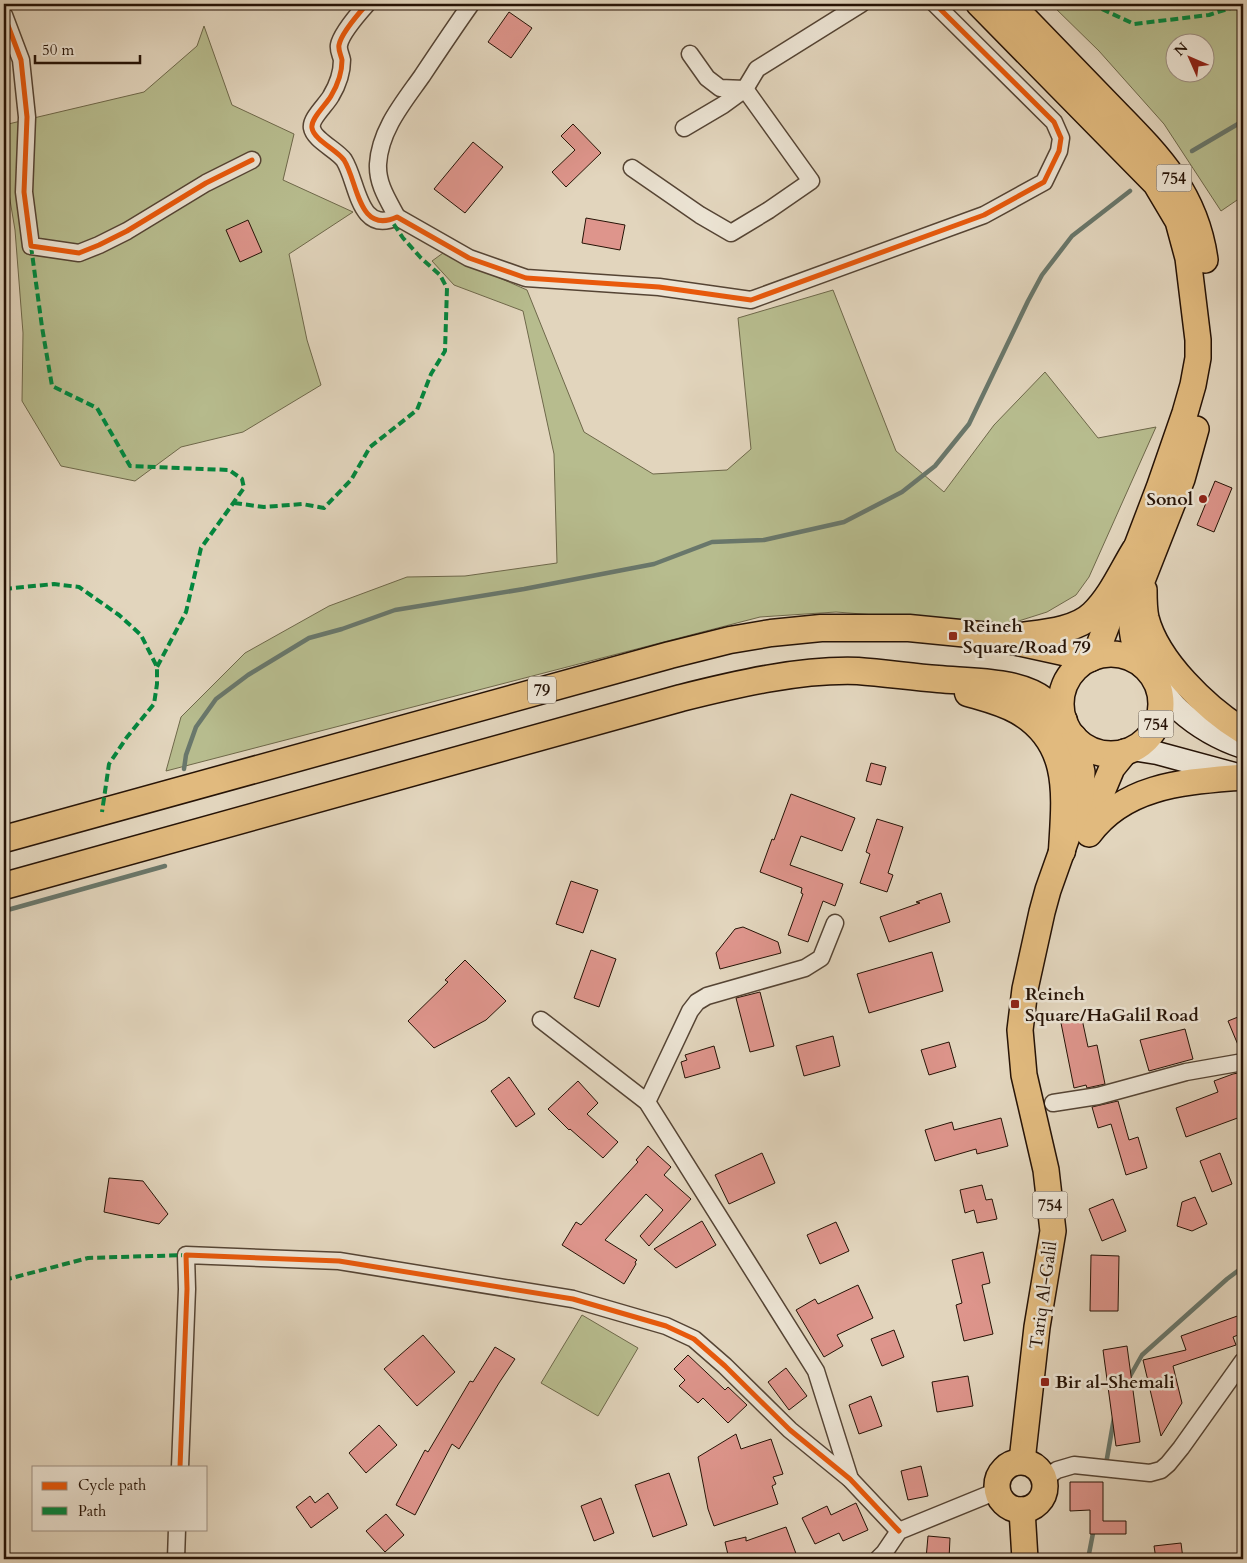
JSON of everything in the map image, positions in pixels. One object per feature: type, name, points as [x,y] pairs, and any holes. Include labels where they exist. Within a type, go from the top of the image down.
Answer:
[{"type":"highway","points":[[1002,638],[1051,632],[1071,626],[1091,616],[1105,600],[1135,550]]},
{"type":"highway","name":"79","points":[[4,839],[660,658],[730,640],[771,633],[821,628],[909,628],[1002,638],[1093,657]]},
{"type":"highway","points":[[4,886],[681,698],[739,684],[814,673],[857,671],[995,684],[1024,690],[1045,701],[1069,729]]},
{"type":"highway","points":[[920,677],[1002,703],[1018,711],[1042,730],[1052,744],[1061,764],[1071,848]]},
{"type":"main road","name":"754","points":[[979,4],[1156,184],[1178,221],[1186,249],[1198,340],[1198,358],[1185,413],[1135,550],[1093,657],[1076,668],[1065,683],[1061,701],[1082,772],[1083,783],[1071,848]]},
{"type":"main road","name":"754","points":[[1011,4],[1159,157],[1182,191],[1197,224],[1204,257],[1211,313],[1211,355],[1185,470],[1136,596],[1131,614],[1131,626],[1136,648],[1147,670],[1157,684],[1161,700],[1160,716],[1150,734],[1140,744],[1128,750],[1108,754],[1094,751],[1083,745],[1069,729]]},
{"type":"main road","points":[[1143,578],[1146,618],[1161,651],[1204,702],[1243,731]]},
{"type":"main road","points":[[1093,657],[1107,654],[1124,655],[1147,670],[1178,709],[1201,727],[1243,747]]},
{"type":"main road","name":"754","points":[[1071,848],[1112,768],[1128,750]]},
{"type":"main road","points":[[1128,750],[1157,753],[1243,777]]},
{"type":"main road","points":[[1071,848],[1102,819],[1134,796],[1175,785],[1243,777]]},
{"type":"main road","name":"Tariq Al-Galil","points":[[1022,1461],[1052,1231],[1046,1170],[1024,1075],[1020,1030],[1025,989],[1048,890],[1071,848]]},
{"type":"main road","points":[[1022,1461],[1034,1465],[1044,1480],[1044,1492],[1039,1502],[1022,1510],[1016,1510],[1005,1505],[997,1491],[996,1483],[1001,1472],[1010,1464],[1022,1461]]},
{"type":"main road","points":[[1022,1510],[1025,1559]]},
{"type":"street","points":[[367,4],[347,29],[339,45],[342,60],[337,85],[328,101],[312,122],[312,128],[318,137],[343,158],[351,174],[363,209],[381,222],[397,217]]},
{"type":"street","points":[[471,4],[400,105],[382,140],[378,165],[382,188],[397,217],[469,258],[526,278],[659,287],[751,300],[984,215],[1044,182],[1059,151],[1061,138],[1054,122],[934,4]]},
{"type":"street","points":[[684,128],[723,105],[745,89],[757,69],[861,4]]},
{"type":"street","points":[[4,15],[21,60],[27,117],[24,192],[31,246],[79,253],[127,231],[206,183],[252,160]]},
{"type":"street","points":[[690,54],[707,78],[720,88],[745,89]]},
{"type":"street","points":[[632,168],[700,215],[731,233],[811,181],[745,89]]},
{"type":"street","points":[[647,1102],[690,1010],[697,1002],[707,996],[806,968],[820,958],[835,923]]},
{"type":"street","points":[[541,1020],[647,1102],[816,1371],[850,1479]]},
{"type":"street","points":[[1053,1103],[1098,1096],[1186,1072],[1243,1062]]},
{"type":"street","points":[[180,1466],[187,1289],[186,1255],[339,1261],[573,1299],[666,1326],[694,1339],[725,1366],[790,1430],[850,1479],[899,1530]]},
{"type":"street","points":[[1044,1480],[1057,1470],[1074,1465],[1150,1473],[1161,1470],[1181,1448],[1243,1360]]},
{"type":"street","points":[[878,1559],[899,1530],[997,1491]]},
{"type":"street","points":[[176,1559],[177,1530]]},
{"type":"green space","points":[[1051,4],[1243,4],[1243,196],[1221,211],[1164,124],[1099,51]]},
{"type":"green space","points":[[204,26],[232,105],[294,134],[283,180],[353,212],[289,254],[307,340],[321,385],[243,432],[181,447],[135,481],[61,466],[22,401],[23,333],[15,230],[4,164],[4,125],[144,92],[197,46]]},
{"type":"green space","points":[[443,253],[527,290],[584,432],[653,474],[727,470],[751,449],[738,318],[833,290],[896,451],[944,492],[994,425],[1045,372],[1098,438],[1156,427],[1089,577],[1076,595],[1047,612],[1006,625],[836,612],[760,617],[166,771],[181,717],[245,653],[329,606],[407,577],[465,576],[557,563],[554,454],[523,311],[454,285],[432,261]]},
{"type":"green space","points":[[582,1315],[638,1348],[598,1416],[541,1383]]},
{"type":"building","points":[[509,12],[532,28],[511,58],[488,42]]},
{"type":"building","points":[[573,124],[601,153],[566,187],[552,172],[575,150],[561,136]]},
{"type":"building","points":[[473,142],[503,167],[465,213],[434,189]]},
{"type":"building","points":[[586,218],[625,225],[620,250],[582,243]]},
{"type":"building","points":[[248,220],[262,252],[240,262],[226,230]]},
{"type":"building","points":[[1215,481],[1232,488],[1214,532],[1197,525]]},
{"type":"building","points":[[871,763],[886,767],[881,785],[866,781]]},
{"type":"building","points":[[791,794],[855,818],[842,851],[801,836],[790,865],[843,884],[835,906],[823,901],[808,942],[788,935],[803,894],[801,893],[802,888],[760,872]]},
{"type":"building","points":[[877,819],[903,827],[888,873],[893,875],[887,892],[860,883],[870,854],[866,852]]},
{"type":"building","points":[[571,881],[598,890],[583,933],[556,924]]},
{"type":"building","points":[[941,893],[950,922],[889,942],[880,917],[920,903],[916,902]]},
{"type":"building","points":[[743,927],[778,942],[781,953],[720,969],[716,953],[735,929]]},
{"type":"building","points":[[591,950],[616,959],[599,1007],[574,998]]},
{"type":"building","points":[[932,952],[943,991],[869,1013],[857,974]]},
{"type":"building","points":[[465,960],[506,1001],[486,1020],[434,1048],[408,1021],[448,982],[445,980]]},
{"type":"building","points":[[760,992],[774,1046],[750,1052],[736,998]]},
{"type":"building","points":[[1243,1015],[1243,1052],[1241,1052],[1228,1021]]},
{"type":"building","points":[[1082,1019],[1088,1047],[1097,1045],[1105,1084],[1087,1088],[1086,1085],[1074,1088],[1061,1023]]},
{"type":"building","points":[[1185,1029],[1193,1059],[1149,1071],[1140,1040]]},
{"type":"building","points":[[833,1036],[840,1066],[804,1076],[796,1046]]},
{"type":"building","points":[[949,1042],[956,1067],[929,1075],[921,1050]]},
{"type":"building","points":[[714,1046],[720,1068],[685,1078],[681,1062],[687,1060],[685,1055]]},
{"type":"building","points":[[1243,1072],[1243,1116],[1186,1137],[1176,1108],[1218,1092],[1214,1081]]},
{"type":"building","points":[[509,1077],[535,1114],[516,1127],[491,1091]]},
{"type":"building","points":[[578,1081],[598,1103],[587,1114],[618,1142],[603,1158],[569,1130],[548,1109]]},
{"type":"building","points":[[1118,1101],[1129,1140],[1138,1137],[1147,1168],[1126,1175],[1111,1124],[1098,1128],[1092,1107]]},
{"type":"building","points":[[1001,1118],[1008,1146],[977,1154],[976,1149],[935,1161],[925,1130],[952,1122],[954,1130]]},
{"type":"building","points":[[648,1146],[671,1167],[664,1175],[691,1199],[649,1246],[640,1236],[663,1210],[646,1194],[605,1240],[637,1260],[624,1284],[562,1245],[576,1222],[581,1225],[638,1162],[636,1160]]},
{"type":"building","points":[[762,1153],[775,1183],[729,1204],[715,1175]]},
{"type":"building","points":[[1220,1153],[1232,1184],[1212,1192],[1200,1161]]},
{"type":"building","points":[[109,1178],[143,1181],[168,1214],[159,1224],[104,1212]]},
{"type":"building","points":[[982,1185],[986,1200],[992,1199],[997,1219],[977,1223],[974,1210],[965,1213],[960,1190]]},
{"type":"building","points":[[1195,1197],[1207,1224],[1192,1231],[1177,1226],[1182,1202]]},
{"type":"building","points":[[1113,1199],[1126,1231],[1102,1241],[1089,1209]]},
{"type":"building","points":[[702,1221],[716,1245],[676,1268],[654,1249]]},
{"type":"building","points":[[836,1222],[849,1251],[820,1264],[807,1235]]},
{"type":"building","points":[[983,1252],[990,1283],[982,1285],[993,1334],[964,1341],[956,1305],[962,1303],[952,1260]]},
{"type":"building","points":[[1091,1255],[1119,1256],[1118,1311],[1090,1311]]},
{"type":"building","points":[[858,1285],[873,1318],[837,1335],[843,1346],[824,1357],[796,1310],[815,1299],[818,1304]]},
{"type":"building","points":[[1243,1314],[1243,1333],[1233,1337],[1236,1345],[1173,1366],[1182,1403],[1161,1436],[1143,1360],[1186,1350],[1181,1336]]},
{"type":"building","points":[[894,1330],[904,1357],[882,1366],[871,1339]]},
{"type":"building","points":[[423,1335],[455,1372],[417,1406],[384,1369]]},
{"type":"building","points":[[1127,1346],[1140,1442],[1116,1446],[1103,1350]]},
{"type":"building","points":[[495,1347],[515,1359],[459,1449],[452,1444],[415,1515],[396,1505],[425,1450],[428,1452],[470,1381],[473,1382]]},
{"type":"building","points":[[688,1355],[725,1390],[728,1387],[747,1405],[728,1423],[703,1398],[698,1403],[679,1386],[685,1380],[674,1369]]},
{"type":"building","points":[[786,1368],[807,1396],[789,1410],[768,1382]]},
{"type":"building","points":[[968,1376],[973,1406],[937,1412],[932,1382]]},
{"type":"building","points":[[871,1396],[882,1426],[859,1434],[849,1405]]},
{"type":"building","points":[[379,1425],[397,1445],[366,1473],[349,1453]]},
{"type":"building","points":[[736,1434],[741,1449],[771,1439],[783,1474],[773,1477],[776,1484],[772,1486],[778,1504],[714,1526],[708,1509],[698,1457]]},
{"type":"building","points":[[921,1466],[928,1496],[908,1500],[901,1471]]},
{"type":"building","points":[[669,1473],[687,1525],[653,1537],[635,1485]]},
{"type":"building","points":[[1070,1482],[1103,1482],[1103,1521],[1126,1521],[1126,1534],[1090,1534],[1090,1510],[1070,1511]]},
{"type":"building","points":[[328,1493],[338,1508],[311,1528],[296,1507],[310,1496],[315,1503]]},
{"type":"building","points":[[601,1498],[614,1533],[594,1541],[581,1506]]},
{"type":"building","points":[[856,1503],[868,1530],[843,1541],[839,1533],[815,1544],[802,1518],[827,1506],[831,1515]]},
{"type":"building","points":[[386,1514],[404,1535],[385,1552],[366,1531]]},
{"type":"building","points":[[786,1527],[798,1559],[729,1559],[725,1542],[746,1537],[746,1541]]},
{"type":"building","points":[[928,1536],[950,1538],[949,1559],[926,1559]]},
{"type":"building","points":[[1181,1543],[1183,1559],[1156,1559],[1154,1546]]},
{"type":"waterway","points":[[1192,151],[1243,121]]},
{"type":"waterway","points":[[184,769],[186,755],[196,727],[216,699],[248,675],[309,638],[342,629],[395,610],[524,589],[654,564],[712,542],[764,540],[844,522],[902,492],[935,466],[969,424],[1042,275],[1072,236],[1130,191]]},
{"type":"waterway","points":[[4,911],[165,866]]},
{"type":"waterway","points":[[1129,1378],[1142,1355],[1243,1267]]},
{"type":"waterway","points":[[1106,1464],[1114,1418]]},
{"type":"waterway","points":[[1088,1559],[1094,1528]]},
{"type":"marked path","points":[[1091,4],[1134,24],[1209,15],[1243,4]]},
{"type":"marked path","points":[[234,503],[264,507],[302,504],[324,508],[351,480],[370,447],[417,410],[431,374],[445,351],[447,288],[440,275],[403,238],[391,220]]},
{"type":"marked path","points":[[31,246],[52,386],[97,408],[130,466],[229,470],[242,479],[244,488],[201,548],[186,612],[157,667]]},
{"type":"marked path","points":[[4,589],[54,584],[79,587],[119,615],[141,635],[157,667],[154,704],[127,737],[109,764],[102,812]]},
{"type":"marked path","points":[[4,1280],[88,1258],[186,1255]]},
{"type":"cycle path","points":[[367,4],[340,40],[339,49],[342,60],[339,79],[331,96],[313,120],[312,128],[317,137],[344,160],[361,203],[367,213],[374,219],[384,221],[397,217],[469,258],[526,278],[659,287],[751,300],[984,215],[1044,182],[1059,151],[1061,138],[1054,122],[935,4]]},
{"type":"cycle path","points":[[4,15],[21,60],[27,117],[24,192],[31,246],[79,253],[127,231],[206,183],[252,160]]},
{"type":"cycle path","points":[[180,1466],[187,1289],[186,1255],[339,1261],[573,1299],[666,1326],[694,1339],[725,1366],[790,1430],[850,1479],[899,1531]]},
{"type":"place","name":"Sonol","points":[[1203,499]]},
{"type":"place","name":"Reineh Square/Road 79","points":[[953,636]]},
{"type":"place","name":"Reineh Square/HaGalil Road","points":[[1015,1004]]},
{"type":"place","name":"Bir al-Shemali","points":[[1045,1382]]}]
